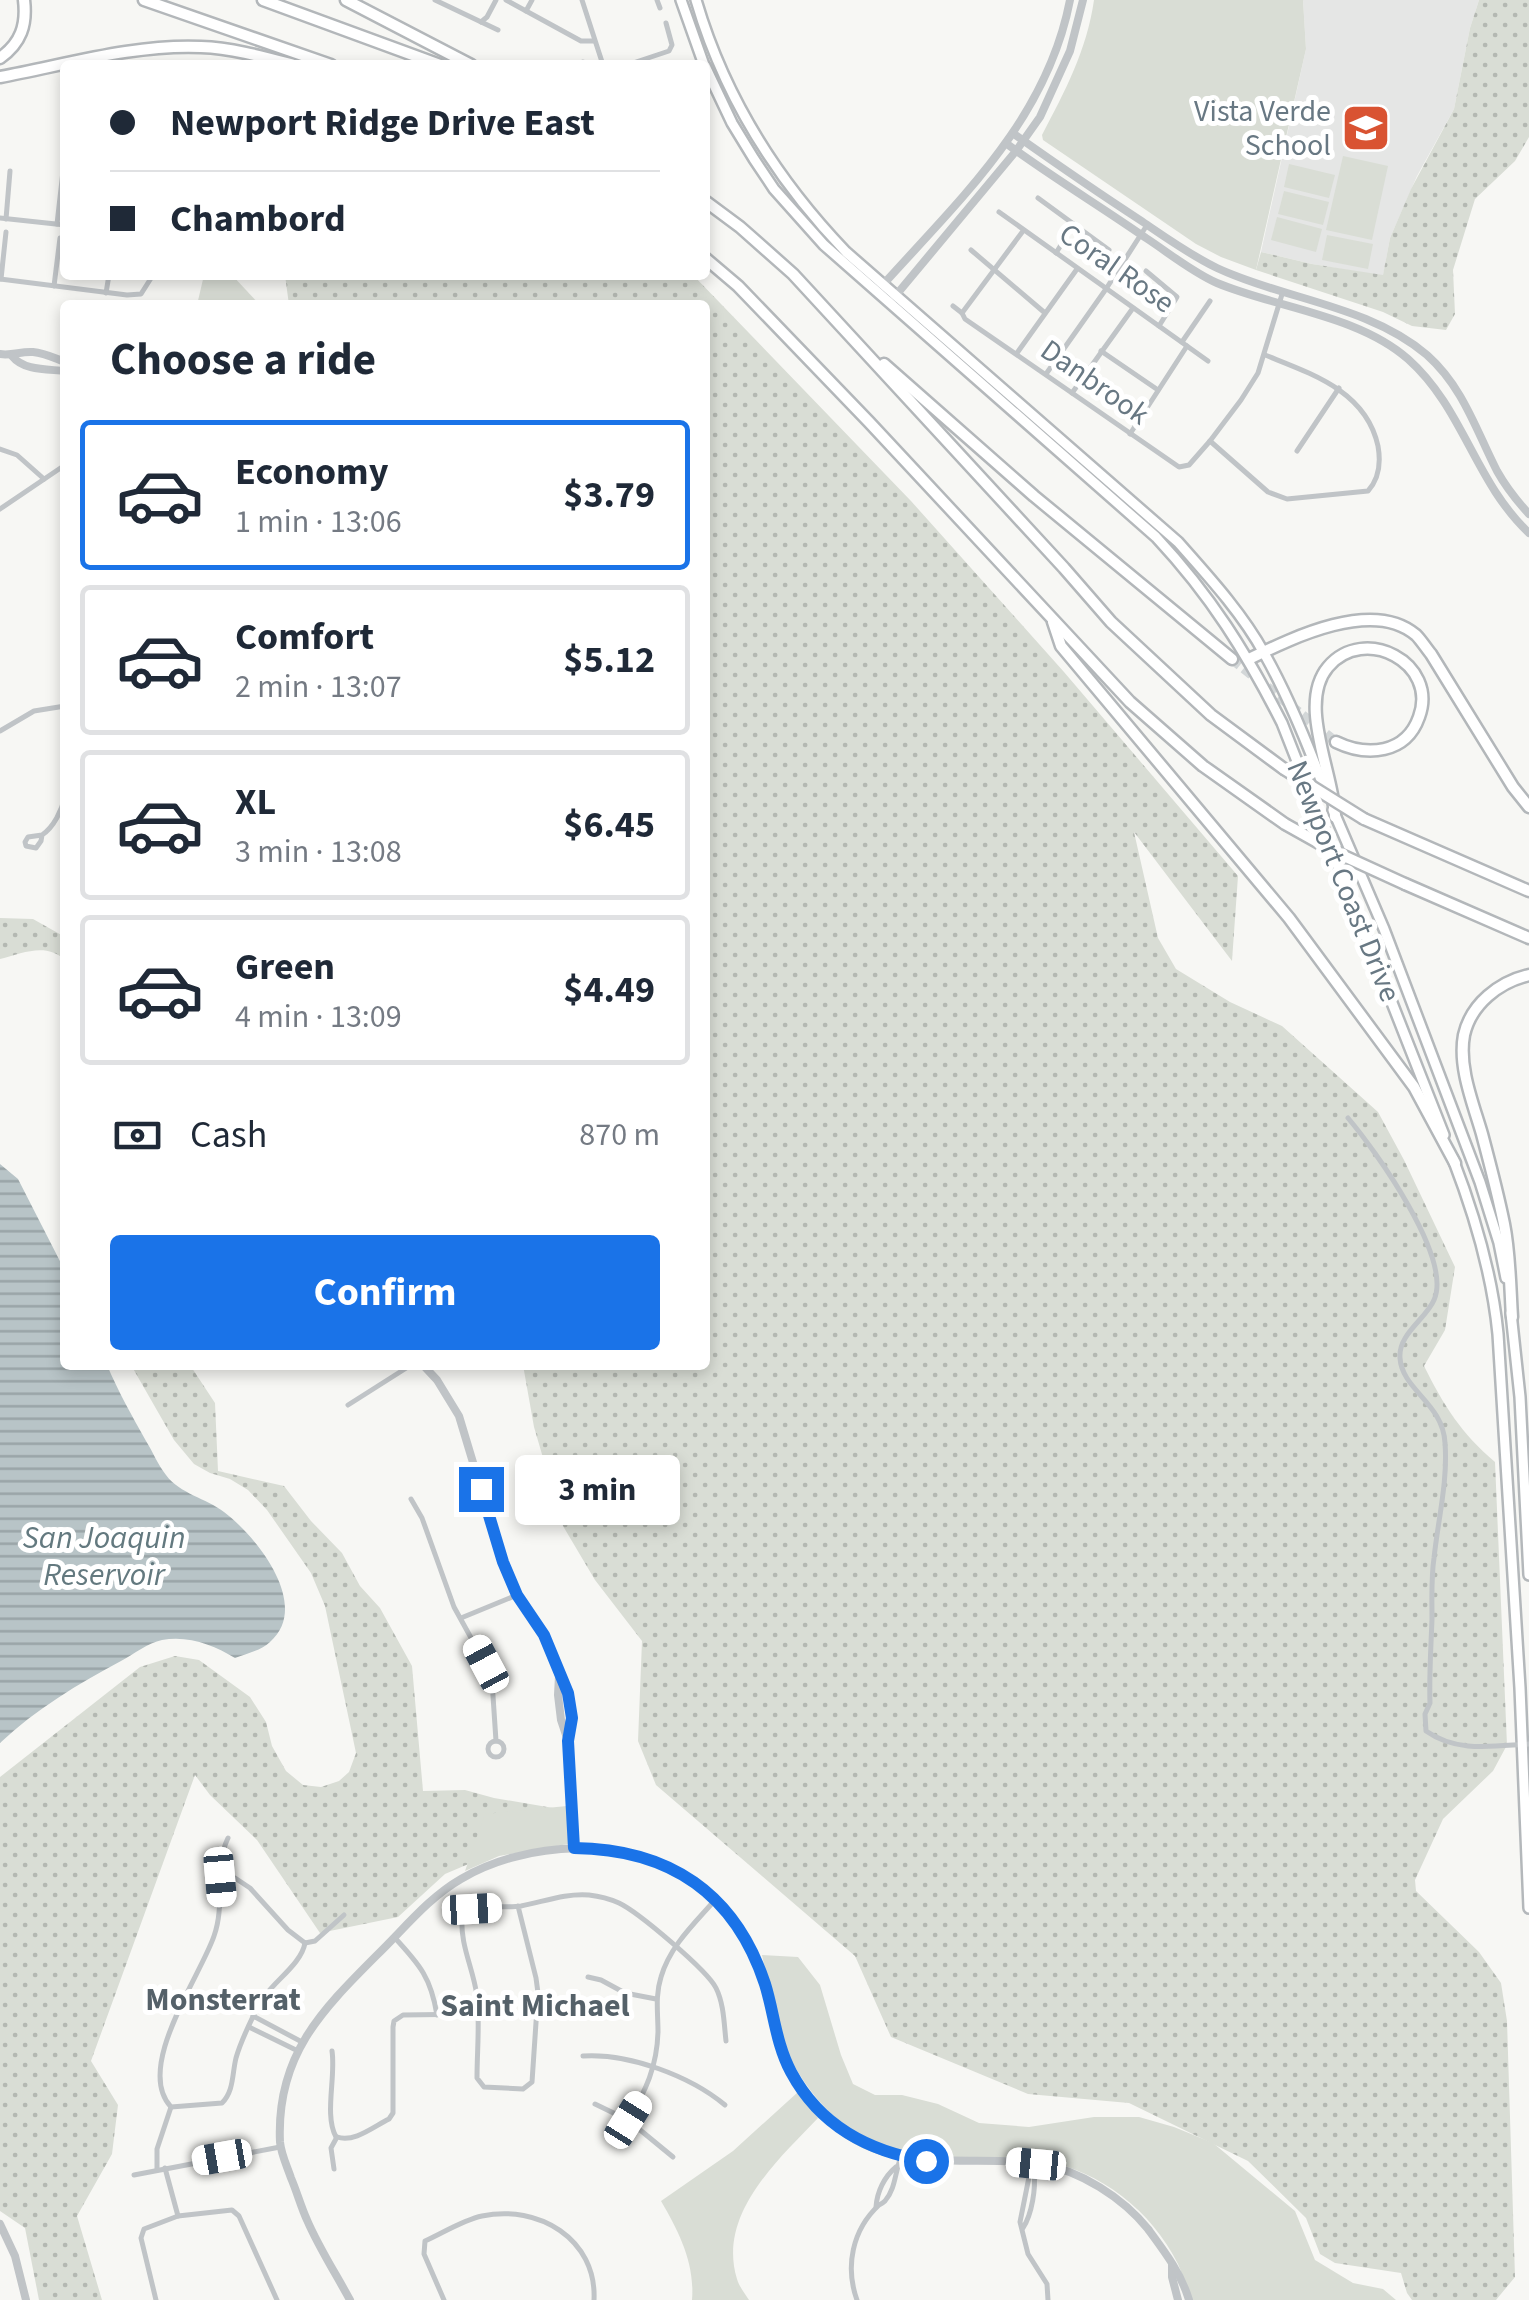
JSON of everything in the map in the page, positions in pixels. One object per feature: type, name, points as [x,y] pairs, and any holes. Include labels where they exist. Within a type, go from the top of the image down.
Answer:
[{"type":"highway","points":[[0,58],[21,36],[26,19],[24,0]]},
{"type":"highway","points":[[144,0],[318,60]]},
{"type":"highway","points":[[263,0],[426,60]]},
{"type":"highway","points":[[346,0],[461,60]]},
{"type":"highway","points":[[87,60],[128,52],[196,47],[271,60]]},
{"type":"highway","points":[[0,77],[60,65]]},
{"type":"highway","points":[[710,205],[793,274],[1111,622],[1211,715],[1284,769],[1364,819],[1529,890]]},
{"type":"highway","points":[[710,262],[819,370],[1130,702],[1203,766],[1286,824],[1335,852],[1529,938]]},
{"type":"highway","points":[[842,327],[1034,496],[1232,659]]},
{"type":"highway","points":[[1051,617],[1061,646],[1320,959],[1414,1087],[1455,1163]]},
{"type":"highway","points":[[1249,658],[1299,635],[1353,621],[1398,625],[1415,634],[1529,807]]},
{"type":"highway","points":[[1335,817],[1335,796],[1316,713],[1319,680],[1335,660],[1364,648],[1378,649],[1405,662],[1416,673],[1423,703],[1419,720],[1410,733],[1384,750],[1366,752],[1336,742]]},
{"type":"highway","points":[[1512,1317],[1506,1230],[1470,1092],[1463,1042],[1480,1003],[1506,983],[1529,975]]},
{"type":"main road","name":"Newport Coast Drive","points":[[681,0],[703,60]]},
{"type":"main road","name":"Newport Coast Drive","points":[[696,0],[725,78],[766,153],[831,236],[1178,542],[1264,652],[1298,720],[1384,929],[1480,1182],[1499,1243],[1520,1397],[1529,1575]]},
{"type":"main road","name":"Newport Coast Drive","points":[[710,77],[732,123],[774,189],[824,246],[1156,537],[1196,582],[1249,658],[1282,724],[1455,1163],[1481,1240],[1495,1306],[1526,1744],[1529,1908]]},
{"type":"street","points":[[435,0],[498,30]]},
{"type":"street","points":[[481,22],[496,0]]},
{"type":"street","points":[[506,0],[581,41],[594,41]]},
{"type":"street","points":[[526,10],[532,0]]},
{"type":"street","points":[[657,0],[660,8]]},
{"type":"street","points":[[876,292],[1014,134],[1056,55],[1070,0]]},
{"type":"street","points":[[889,303],[1040,117],[1062,71],[1083,0]]},
{"type":"street","points":[[585,1],[601,60]]},
{"type":"street","points":[[644,60],[670,51],[666,24]]},
{"type":"street","points":[[664,54],[666,60]]},
{"type":"street","points":[[1014,134],[1196,258],[1220,270],[1358,315],[1387,328],[1428,356],[1455,387],[1505,484],[1529,514]]},
{"type":"street","points":[[1006,144],[1214,282],[1342,323],[1405,356],[1451,410],[1485,478],[1510,516],[1529,533]]},
{"type":"street","points":[[10,171],[3,218],[60,225]]},
{"type":"street","points":[[1038,198],[1110,250]]},
{"type":"street","name":"Coral Rose","points":[[999,212],[1208,361]]},
{"type":"street","points":[[1056,253],[1074,224]]},
{"type":"street","points":[[1046,374],[1147,224]]},
{"type":"street","points":[[962,313],[1024,230]]},
{"type":"street","points":[[6,232],[1,279],[127,296],[141,294],[150,280]]},
{"type":"street","points":[[54,286],[60,238]]},
{"type":"street","points":[[971,250],[1046,313]]},
{"type":"street","points":[[1016,354],[1077,269]]},
{"type":"street","points":[[1146,272],[1178,296],[1159,326]]},
{"type":"street","points":[[106,293],[107,280]]},
{"type":"street","points":[[1266,354],[1339,388],[1362,410],[1379,452],[1376,482],[1368,491],[1278,498],[1210,441],[1258,373],[1283,291]]},
{"type":"street","points":[[1130,434],[1210,301]]},
{"type":"street","name":"Danbrook","points":[[953,306],[966,319],[1179,467],[1189,465],[1210,441]]},
{"type":"street","points":[[1072,393],[1132,308]]},
{"type":"street","points":[[1101,350],[1158,390]]},
{"type":"street","points":[[14,359],[29,351],[60,360]]},
{"type":"street","points":[[0,354],[60,370]]},
{"type":"street","points":[[48,369],[50,355]]},
{"type":"street","points":[[1298,451],[1339,388]]},
{"type":"street","points":[[0,449],[17,455],[44,479]]},
{"type":"street","points":[[0,509],[60,468]]},
{"type":"street","points":[[0,731],[34,711],[60,707]]},
{"type":"street","points":[[42,835],[60,809]]},
{"type":"street","points":[[1348,1118],[1400,1189],[1436,1267],[1434,1300],[1400,1352],[1407,1377],[1440,1420],[1446,1444],[1433,1562],[1426,1731],[1443,1743],[1461,1746],[1526,1744]]},
{"type":"street","points":[[348,1406],[403,1370]]},
{"type":"street","points":[[427,1370],[458,1416],[503,1562],[517,1595],[544,1635],[572,1718],[568,1741],[574,1848]]},
{"type":"street","points":[[411,1499],[422,1518],[454,1607],[492,1681],[496,1741]]},
{"type":"street","points":[[1510,1524],[1528,1523]]},
{"type":"street","points":[[461,1618],[517,1595]]},
{"type":"street","points":[[228,1838],[222,1850],[222,1900],[214,1936],[184,1995],[162,2054],[164,2100],[175,2108],[222,2103],[229,2095],[235,2062],[253,2016],[268,1990],[303,1953],[304,1943]]},
{"type":"street","points":[[350,2300],[308,2222],[280,2146],[284,2096],[300,2046],[330,2002],[433,1899],[461,1879],[493,1864],[574,1848],[606,1848],[647,1857],[690,1878],[714,1900],[736,1923],[755,1955],[791,2072],[830,2120],[850,2136],[901,2156],[1068,2173],[1102,2188],[1145,2226],[1180,2273],[1189,2300]]},
{"type":"street","points":[[220,1877],[236,1878],[250,1888],[304,1943],[315,1941],[344,1915]]},
{"type":"street","points":[[518,1906],[538,1993],[532,2082],[523,2089],[484,2086],[476,2078],[478,2014],[463,1947],[462,1916],[472,1909],[518,1906],[564,1896],[590,1895],[618,1902],[695,1962],[716,1986],[726,2041]]},
{"type":"street","points":[[628,2120],[644,2095],[654,2068],[660,1978],[674,1946],[714,1900]]},
{"type":"street","points":[[395,1938],[428,1979],[436,2015]]},
{"type":"street","points":[[588,1977],[625,1993],[656,1999]]},
{"type":"street","points":[[332,2051],[332,2130],[343,2140],[389,2119],[393,2113],[393,2027],[398,2017],[478,2014]]},
{"type":"street","points":[[253,2016],[300,2046]]},
{"type":"street","points":[[248,2027],[300,2046]]},
{"type":"street","points":[[269,2036],[274,2027]]},
{"type":"street","points":[[583,2056],[605,2056],[654,2068],[695,2084],[725,2105]]},
{"type":"street","points":[[595,2104],[628,2120],[672,2156]]},
{"type":"street","points":[[175,2108],[165,2120],[157,2148],[178,2216]]},
{"type":"street","points":[[334,2170],[332,2148],[336,2137]]},
{"type":"street","points":[[134,2175],[280,2146]]},
{"type":"street","points":[[857,2300],[851,2279],[852,2256],[863,2226],[885,2201],[901,2156]]},
{"type":"street","points":[[1035,2168],[1032,2202],[1022,2229],[1028,2254],[1046,2281],[1048,2300]]},
{"type":"street","points":[[156,2300],[141,2233],[144,2229],[178,2216],[232,2210],[239,2216],[277,2300]]},
{"type":"street","points":[[444,2300],[424,2254],[425,2242],[479,2216],[510,2213],[534,2217],[560,2230],[576,2245],[595,2283],[594,2300]]},
{"type":"street","points":[[0,2224],[18,2265],[26,2300]]},
{"type":"street","points":[[1172,2265],[1178,2300]]},
{"type":"shaded area","points":[[1094,0],[1303,0],[1306,49],[1256,270],[1196,244],[1043,140],[1081,53]]},
{"type":"shaded area","name":"Vista Verde School","points":[[1303,0],[1479,0],[1454,109],[1417,176],[1390,238],[1383,276],[1261,252],[1306,49]]},
{"type":"shaded area","points":[[1479,0],[1529,0],[1529,137],[1515,161],[1475,199],[1453,270],[1455,314],[1446,330],[1412,326],[1383,312],[1256,270],[1261,252],[1383,275],[1390,238],[1454,109]]},
{"type":"shaded area","points":[[1343,156],[1388,166],[1372,240],[1326,230]]},
{"type":"shaded area","points":[[1289,164],[1335,175],[1329,198],[1284,187]]},
{"type":"shaded area","points":[[1284,191],[1329,202],[1323,225],[1278,214]]},
{"type":"shaded area","points":[[1277,217],[1322,229],[1316,252],[1271,240]]},
{"type":"shaded area","points":[[1327,235],[1373,244],[1368,269],[1322,260]]},
{"type":"shaded area","points":[[203,280],[237,280],[255,300],[198,300]]},
{"type":"shaded area","points":[[286,280],[698,280],[911,501],[1238,876],[1232,961],[1134,832],[1158,938],[1176,969],[1230,1002],[1282,1026],[1378,1112],[1455,1267],[1445,1330],[1424,1366],[1454,1418],[1495,1462],[1507,1745],[1493,1771],[1443,1819],[1415,1880],[1416,1891],[1479,1952],[1501,1983],[1507,2021],[1515,2277],[1496,2300],[1412,2300],[1401,2273],[1335,2263],[1320,2254],[1306,2218],[1248,2161],[1129,2103],[1028,2094],[891,2037],[855,1956],[656,1785],[638,1741],[642,1641],[595,1580],[563,1526],[534,1427],[524,1370],[710,1370],[710,300],[288,300]]},
{"type":"shaded area","points":[[0,918],[33,919],[60,934],[60,956],[42,950],[0,959]]},
{"type":"shaded area","points":[[134,1370],[193,1370],[215,1403],[218,1471],[284,1486],[342,1553],[360,1586],[380,1608],[412,1666],[423,1791],[465,1790],[559,1809],[492,1854],[445,1874],[398,1917],[320,1933],[257,1840],[195,1775],[91,2061],[118,2105],[112,2154],[77,2216],[102,2300],[39,2300],[25,2228],[0,2211],[0,1777],[140,1667],[175,1656],[199,1660],[250,1697],[266,1722],[272,1746],[286,1771],[303,1785],[321,1787],[339,1781],[349,1772],[356,1753],[325,1606],[311,1573],[267,1510],[248,1490],[194,1464],[174,1440]]},
{"type":"shaded area","points":[[567,1806],[568,1844],[499,1856],[465,1871],[485,1814]]},
{"type":"shaded area","points":[[762,1955],[798,1957],[820,1985],[853,2084],[875,2095],[902,2095],[938,2104],[979,2123],[1029,2127],[1094,2117],[1139,2117],[1174,2127],[1213,2143],[1295,2211],[1315,2260],[1353,2283],[1383,2289],[1396,2300],[1190,2300],[1178,2264],[1154,2227],[1122,2196],[1085,2174],[1035,2158],[920,2154],[895,2149],[852,2130],[815,2096],[791,2059],[775,2015]]},
{"type":"shaded area","points":[[798,2092],[818,2118],[755,2190],[736,2232],[733,2255],[737,2279],[749,2300],[692,2300],[688,2261],[661,2201],[733,2151]]},
{"type":"water","name":"San Joaquin Reservoir","points":[[0,1164],[18,1179],[60,1261],[60,1370],[109,1370],[163,1471],[178,1487],[224,1512],[251,1537],[275,1572],[285,1609],[281,1627],[258,1650],[235,1658],[191,1640],[162,1640],[58,1698],[0,1743]]},
{"type":"tunnel","points":[[1232,659],[1336,742]]},
{"type":"place","name":"Vista Verde School","points":[[1366,128]]},
{"type":"district","name":"Monsterrat","points":[[223,1999]]},
{"type":"district","name":"Saint Michael","points":[[535,2005]]},
{"type":"route","points":[[481,1489],[517,1595],[544,1635],[568,1693],[572,1718],[568,1741],[574,1848],[606,1848],[647,1857],[690,1878],[736,1923],[755,1955],[791,2072],[808,2096],[850,2136],[876,2148],[926,2161]]}]
